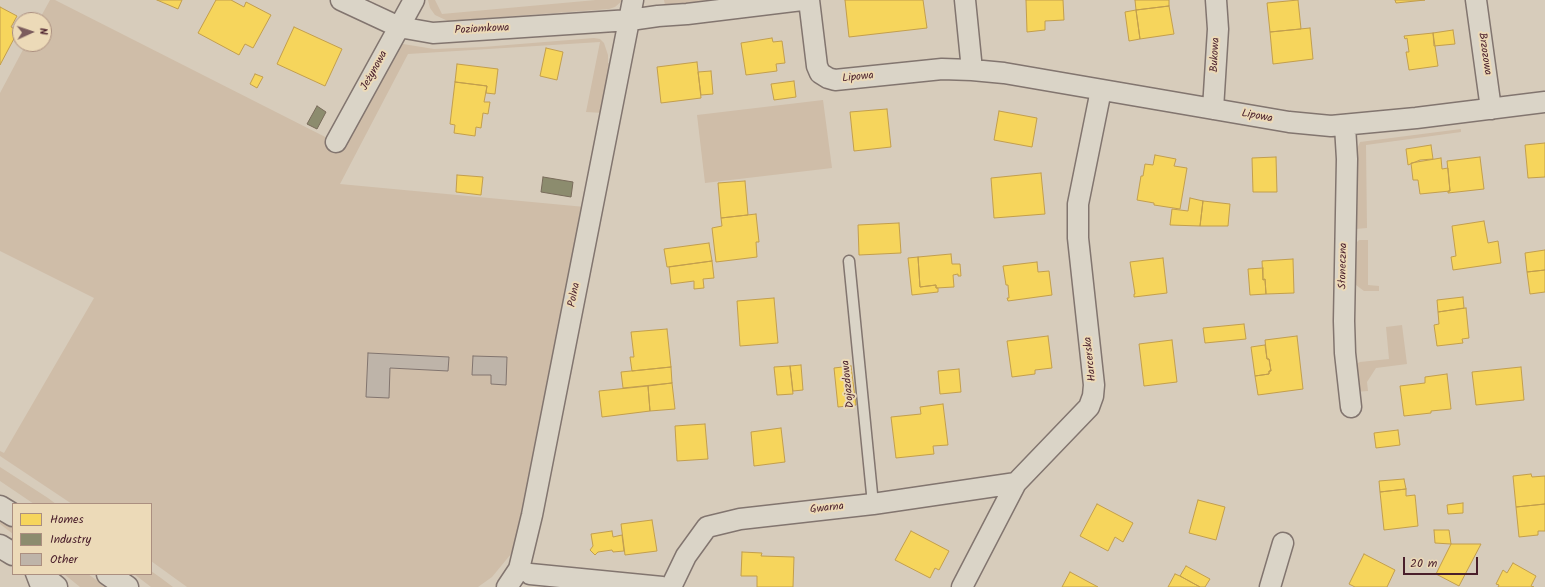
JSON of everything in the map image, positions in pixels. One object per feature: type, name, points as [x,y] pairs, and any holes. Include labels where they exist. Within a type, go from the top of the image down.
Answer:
[{"type":"street","name":"Poziomkowa","points":[[342,0],[399,27],[433,33],[630,20]]},
{"type":"street","name":"Jeżynowa","points":[[336,142],[414,0]]},
{"type":"street","name":"Polna","points":[[507,587],[519,569],[530,521],[633,0]]},
{"type":"street","points":[[630,20],[802,0]]},
{"type":"street","name":"Lipowa","points":[[809,0],[817,66],[820,73],[835,80],[942,69],[972,70],[1004,73],[1302,124],[1345,126],[1545,102]]},
{"type":"street","points":[[965,0],[972,70]]},
{"type":"street","name":"Bukowa","points":[[1213,109],[1218,30],[1216,0]]},
{"type":"street","name":"Brzozowa","points":[[1476,0],[1491,109]]},
{"type":"street","name":"Harcerska","points":[[962,587],[1016,483],[1089,407],[1093,396],[1094,385],[1078,238],[1078,204],[1101,90]]},
{"type":"street","name":"Słoneczna","points":[[1345,126],[1347,159],[1344,321],[1345,353],[1351,407]]},
{"type":"street","name":"Gwarna","points":[[671,587],[686,556],[707,527],[740,519],[873,504],[1016,483]]},
{"type":"street","points":[[0,507],[12,514]]},
{"type":"street","points":[[1270,587],[1283,543]]},
{"type":"street","points":[[0,546],[12,553]]},
{"type":"street","points":[[530,574],[662,587]]},
{"type":"street","points":[[41,575],[56,587]]},
{"type":"street","points":[[109,575],[127,587]]},
{"type":"lane","name":"Dojazdowa","points":[[849,261],[873,504]]},
{"type":"lane","points":[[31,575],[36,587]]},
{"type":"shaded area","points":[[50,0],[55,0],[345,147],[403,44],[434,49],[483,47],[594,38],[600,39],[604,43],[608,55],[608,63],[613,64],[603,113],[586,112],[600,42],[408,54],[340,184],[585,207],[518,542],[511,554],[492,577],[478,587],[187,587],[152,562],[152,503],[70,503],[0,456],[0,451],[4,453],[94,298],[0,251],[0,93],[22,52],[52,52],[52,12],[43,12]]},
{"type":"shaded area","points":[[428,0],[435,0],[442,14],[596,0],[623,0],[615,7],[609,9],[448,21],[435,15],[430,8]]},
{"type":"shaded area","points":[[664,0],[723,0],[665,5]]},
{"type":"shaded area","points":[[823,100],[832,168],[705,183],[697,115]]},
{"type":"shaded area","points":[[1461,129],[1461,132],[1366,145],[1367,228],[1355,229],[1357,149],[1360,142]]},
{"type":"shaded area","points":[[1359,240],[1368,240],[1368,285],[1379,286],[1379,291],[1364,291],[1356,285],[1354,274],[1355,244]]},
{"type":"shaded area","points":[[1402,325],[1407,364],[1376,368],[1367,382],[1368,391],[1355,392],[1356,364],[1360,362],[1389,359],[1386,327]]},
{"type":"shaded area","points":[[0,467],[55,503],[33,503],[0,481]]},
{"type":"shaded area","points":[[0,514],[12,521],[12,533],[0,524]]},
{"type":"shaded area","points":[[152,572],[173,587],[151,587],[135,575],[152,575]]},
{"type":"shaded area","points":[[65,575],[89,575],[106,587],[80,587]]},
{"type":"building: Homes","points":[[157,0],[182,0],[178,9]]},
{"type":"building: Homes","points":[[216,0],[231,0],[244,7],[246,2],[271,15],[253,48],[245,44],[239,55],[198,33]]},
{"type":"building: Homes","points":[[845,0],[923,0],[927,28],[849,37]]},
{"type":"building: Homes","points":[[1026,0],[1063,0],[1064,20],[1045,21],[1045,30],[1027,32]]},
{"type":"building: Homes","points":[[1135,0],[1169,0],[1169,6],[1136,10]]},
{"type":"building: Homes","points":[[1298,0],[1301,29],[1270,32],[1267,3]]},
{"type":"building: Homes","points":[[1395,0],[1425,0],[1396,3]]},
{"type":"building: Homes","points":[[1169,6],[1174,34],[1140,39],[1136,10]]},
{"type":"building: Homes","points":[[0,7],[12,13],[12,42],[0,65]]},
{"type":"building: Homes","points":[[1136,10],[1140,39],[1129,41],[1125,12]]},
{"type":"building: Homes","points":[[294,27],[342,49],[325,86],[277,64]]},
{"type":"building: Homes","points":[[1310,28],[1313,59],[1273,64],[1270,32]]},
{"type":"building: Homes","points":[[1453,30],[1455,44],[1434,46],[1433,33]]},
{"type":"building: Homes","points":[[1433,33],[1438,66],[1409,70],[1406,52],[1409,52],[1407,38],[1405,39],[1404,36]]},
{"type":"building: Homes","points":[[772,38],[773,42],[782,41],[785,63],[776,64],[777,71],[746,75],[741,43]]},
{"type":"building: Homes","points":[[546,48],[563,52],[557,80],[540,76]]},
{"type":"building: Homes","points":[[697,62],[701,98],[661,103],[657,67]]},
{"type":"building: Homes","points":[[457,64],[498,69],[495,94],[486,93],[487,86],[455,82]]},
{"type":"building: Homes","points":[[711,71],[713,94],[701,95],[698,72]]},
{"type":"building: Homes","points":[[255,74],[263,77],[257,88],[250,84]]},
{"type":"building: Homes","points":[[794,81],[796,97],[774,100],[771,84]]},
{"type":"building: Homes","points":[[455,82],[487,86],[484,102],[490,102],[488,114],[483,113],[481,128],[476,127],[475,136],[454,133],[455,125],[450,124]]},
{"type":"building: Homes","points":[[887,109],[891,147],[854,151],[850,112]]},
{"type":"building: Homes","points":[[999,111],[1037,118],[1032,147],[994,140]]},
{"type":"building: Homes","points":[[1545,143],[1545,177],[1528,178],[1525,145]]},
{"type":"building: Homes","points":[[1431,145],[1433,159],[1420,160],[1408,165],[1406,149]]},
{"type":"building: Homes","points":[[1155,155],[1176,159],[1174,166],[1187,168],[1180,209],[1154,205],[1154,203],[1137,200],[1141,176],[1143,176],[1145,164],[1153,165]]},
{"type":"building: Homes","points":[[1276,157],[1277,192],[1253,192],[1252,158]]},
{"type":"building: Homes","points":[[1480,157],[1484,189],[1448,193],[1448,191],[1450,191],[1447,161]]},
{"type":"building: Homes","points":[[1441,158],[1442,169],[1448,168],[1450,191],[1420,194],[1418,180],[1413,180],[1411,163]]},
{"type":"building: Homes","points":[[1041,173],[1045,214],[994,218],[991,178]]},
{"type":"building: Homes","points":[[457,175],[483,177],[481,195],[456,192]]},
{"type":"building: Homes","points":[[745,181],[748,215],[721,218],[718,183]]},
{"type":"building: Homes","points":[[1190,198],[1203,201],[1200,226],[1170,225],[1172,209],[1188,211]]},
{"type":"building: Homes","points":[[1203,201],[1230,204],[1228,226],[1200,226]]},
{"type":"building: Homes","points":[[756,214],[759,242],[756,242],[757,257],[716,262],[712,228],[722,226],[721,218]]},
{"type":"building: Homes","points":[[1484,221],[1488,243],[1498,241],[1501,263],[1453,270],[1451,257],[1456,256],[1452,226]]},
{"type":"building: Homes","points":[[899,223],[901,253],[859,255],[858,225]]},
{"type":"building: Homes","points":[[709,243],[712,261],[667,267],[664,249]]},
{"type":"building: Homes","points":[[1545,250],[1545,270],[1527,272],[1525,253]]},
{"type":"building: Homes","points":[[951,254],[952,264],[960,264],[961,276],[958,276],[958,274],[953,275],[954,287],[936,288],[936,285],[920,287],[918,257]]},
{"type":"building: Homes","points":[[918,257],[920,287],[936,285],[938,292],[912,295],[908,258]]},
{"type":"building: Homes","points":[[1163,258],[1167,293],[1134,297],[1135,294],[1130,262]]},
{"type":"building: Homes","points":[[1293,259],[1294,293],[1266,294],[1265,279],[1263,280],[1262,261]]},
{"type":"building: Homes","points":[[712,261],[714,278],[703,279],[704,288],[694,289],[694,281],[671,284],[669,267]]},
{"type":"building: Homes","points":[[1037,262],[1038,272],[1049,271],[1052,295],[1008,301],[1008,285],[1006,285],[1003,266]]},
{"type":"building: Homes","points":[[1263,268],[1263,280],[1265,279],[1266,294],[1250,295],[1248,269]]},
{"type":"building: Homes","points":[[1545,270],[1545,292],[1530,294],[1527,272]]},
{"type":"building: Homes","points":[[1463,297],[1464,308],[1438,312],[1437,300]]},
{"type":"building: Homes","points":[[774,298],[778,343],[740,346],[737,301]]},
{"type":"building: Homes","points":[[1466,308],[1469,338],[1462,339],[1463,343],[1437,346],[1434,325],[1439,324],[1438,312]]},
{"type":"building: Homes","points":[[1244,324],[1246,339],[1205,343],[1203,328]]},
{"type":"building: Homes","points":[[667,329],[671,367],[632,371],[630,357],[634,357],[631,332]]},
{"type":"building: Homes","points":[[1048,336],[1052,368],[1035,370],[1035,374],[1012,377],[1007,341]]},
{"type":"building: Homes","points":[[1297,336],[1303,389],[1258,395],[1255,376],[1269,374],[1269,371],[1271,371],[1269,359],[1267,359],[1265,340]]},
{"type":"building: Homes","points":[[1172,340],[1177,382],[1144,386],[1139,344]]},
{"type":"building: Homes","points":[[1265,345],[1271,371],[1269,371],[1269,374],[1255,376],[1251,347]]},
{"type":"building: Homes","points":[[801,365],[803,390],[793,391],[790,366]]},
{"type":"building: Homes","points":[[790,366],[793,394],[777,395],[774,367]]},
{"type":"building: Homes","points":[[851,366],[856,405],[838,407],[834,368]]},
{"type":"building: Homes","points":[[671,367],[672,383],[623,388],[621,372]]},
{"type":"building: Homes","points":[[1521,367],[1524,400],[1476,405],[1472,372]]},
{"type":"building: Homes","points":[[959,369],[961,392],[940,394],[938,371]]},
{"type":"building: Homes","points":[[1447,374],[1451,409],[1404,416],[1400,386],[1425,383],[1425,377]]},
{"type":"building: Homes","points":[[672,383],[675,409],[650,411],[648,386]]},
{"type":"building: Homes","points":[[648,386],[650,411],[602,417],[599,391]]},
{"type":"building: Homes","points":[[943,404],[948,445],[933,446],[934,454],[896,458],[891,417],[921,414],[920,407]]},
{"type":"building: Homes","points":[[705,424],[708,459],[677,461],[675,426]]},
{"type":"building: Homes","points":[[781,428],[785,462],[754,466],[751,432]]},
{"type":"building: Homes","points":[[1398,430],[1400,445],[1376,448],[1374,433]]},
{"type":"building: Homes","points":[[1531,474],[1532,477],[1545,476],[1545,504],[1516,507],[1513,476]]},
{"type":"building: Homes","points":[[1404,479],[1406,489],[1380,492],[1379,481]]},
{"type":"building: Homes","points":[[1406,489],[1406,496],[1415,495],[1418,526],[1384,530],[1380,492]]},
{"type":"building: Homes","points":[[1198,500],[1225,507],[1216,540],[1189,533]]},
{"type":"building: Homes","points":[[1463,503],[1463,513],[1448,514],[1447,505]]},
{"type":"building: Homes","points":[[1097,504],[1133,523],[1123,542],[1115,537],[1108,551],[1080,536]]},
{"type":"building: Homes","points":[[1545,504],[1545,531],[1538,531],[1538,535],[1519,537],[1516,507]]},
{"type":"building: Homes","points":[[652,520],[657,551],[625,555],[621,524]]},
{"type":"building: Homes","points":[[1434,530],[1449,530],[1451,544],[1435,543]]},
{"type":"building: Homes","points":[[612,531],[613,537],[622,535],[624,551],[613,552],[612,550],[598,552],[595,555],[590,550],[593,546],[591,534]]},
{"type":"building: Homes","points":[[911,531],[949,551],[939,570],[935,568],[930,578],[895,560]]},
{"type":"building: Homes","points":[[1451,544],[1481,544],[1459,586],[1436,574]]},
{"type":"building: Homes","points":[[742,552],[762,553],[761,556],[794,557],[793,587],[757,587],[757,576],[741,576]]},
{"type":"building: Homes","points":[[1364,554],[1395,570],[1387,587],[1355,587],[1349,584]]},
{"type":"building: Homes","points":[[1513,563],[1536,576],[1531,586],[1534,587],[1498,587],[1499,585],[1496,584],[1503,570],[1507,573]]},
{"type":"building: Homes","points":[[1186,566],[1210,579],[1205,587],[1200,587],[1180,576]]},
{"type":"building: Homes","points":[[1070,572],[1098,587],[1062,587]]},
{"type":"building: Homes","points":[[1175,574],[1180,576],[1200,587],[1168,587]]},
{"type":"building: Industry","points":[[317,106],[326,112],[317,129],[307,124]]},
{"type":"building: Industry","points":[[543,177],[573,182],[571,197],[541,192]]},
{"type":"building: Other","points":[[368,353],[449,357],[448,371],[390,368],[389,398],[366,397]]},
{"type":"building: Other","points":[[473,356],[507,357],[506,385],[491,384],[491,375],[472,375]]}]
